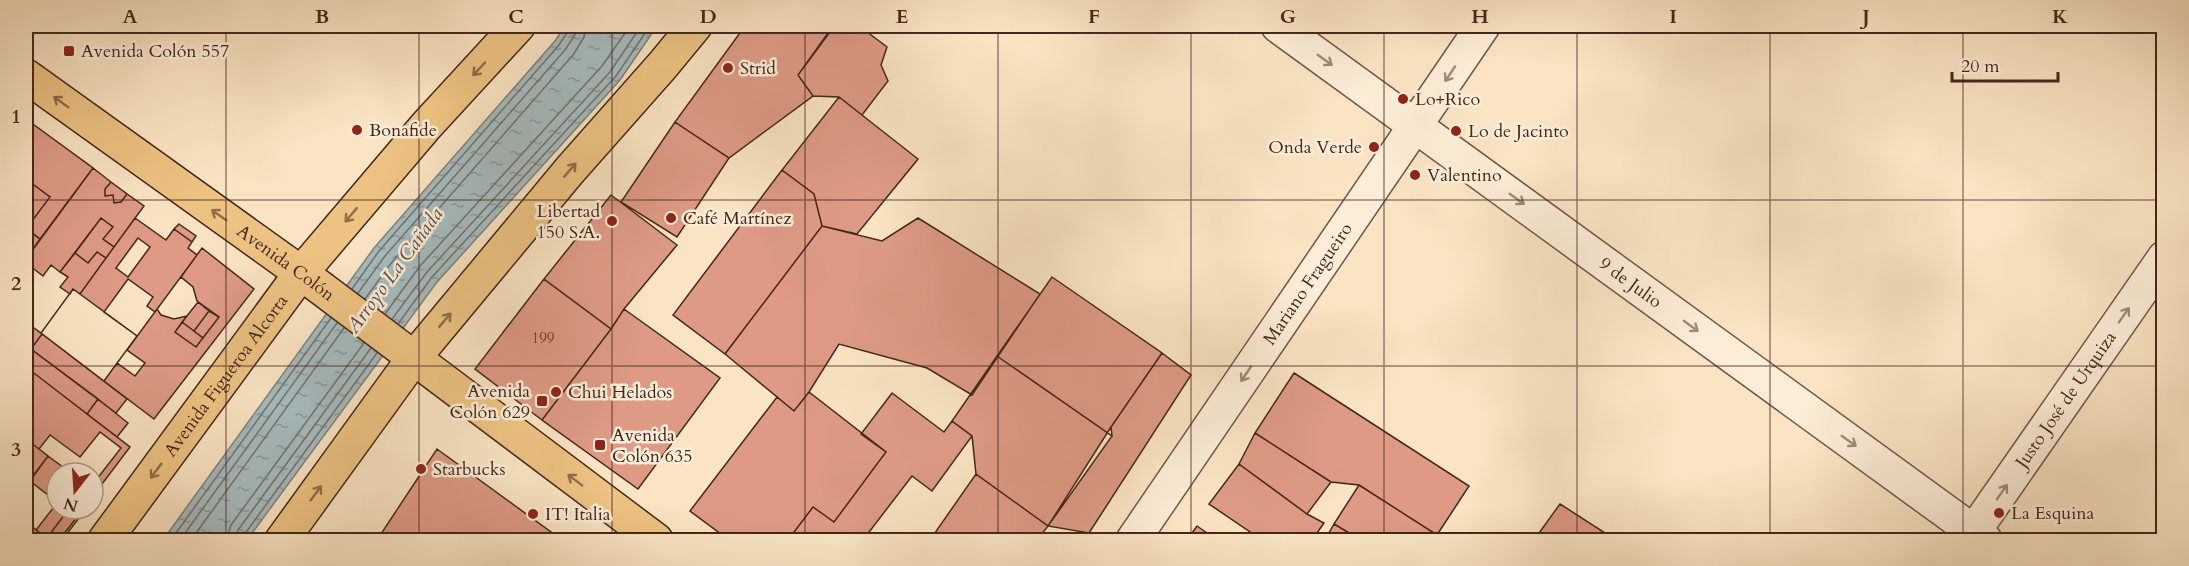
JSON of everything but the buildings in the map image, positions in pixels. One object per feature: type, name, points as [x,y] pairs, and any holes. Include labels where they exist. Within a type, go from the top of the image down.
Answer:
[{"type":"main road","name":"Avenida Figueroa Alcorta","points":[[105,540],[301,273],[426,126],[519,26]]},
{"type":"main road","points":[[282,540],[413,359],[570,170],[695,26]]},
{"type":"main road","name":"Avenida Colón","points":[[26,76],[301,273],[656,540]]},
{"type":"street","name":"9 de Julio","points":[[1278,26],[1976,538]]},
{"type":"street","name":"Mariano Fragueiro","points":[[1134,540],[1483,26]]},
{"type":"street","name":"Justo José de Urquiza","points":[[1976,538],[2163,258]]},
{"type":"water","name":"Arroyo La Cañada","points":[[565,26],[657,26],[620,80],[437,282],[247,540],[163,540],[374,248],[555,41]]},
{"type":"place","name":"Avenida Colón 557","points":[[69,51]]},
{"type":"place","name":"Strid","points":[[728,68]]},
{"type":"place","name":"Lo+Rico","points":[[1403,99]]},
{"type":"place","name":"Bonafide","points":[[357,130]]},
{"type":"place","name":"Lo de Jacinto","points":[[1456,131]]},
{"type":"place","name":"Onda Verde","points":[[1374,147]]},
{"type":"place","name":"Valentino","points":[[1415,175]]},
{"type":"place","name":"Café Martínez","points":[[671,218]]},
{"type":"place","name":"Libertad 150 S.A.","points":[[612,221]]},
{"type":"place","name":"Chui Helados","points":[[556,392]]},
{"type":"place","name":"Avenida Colón 629","points":[[542,401]]},
{"type":"place","name":"Avenida Colón 635","points":[[600,445]]},
{"type":"place","name":"Starbucks","points":[[421,469]]},
{"type":"place","name":"La Esquina","points":[[1999,513]]},
{"type":"place","name":"IT! Italia","points":[[533,514]]}]
